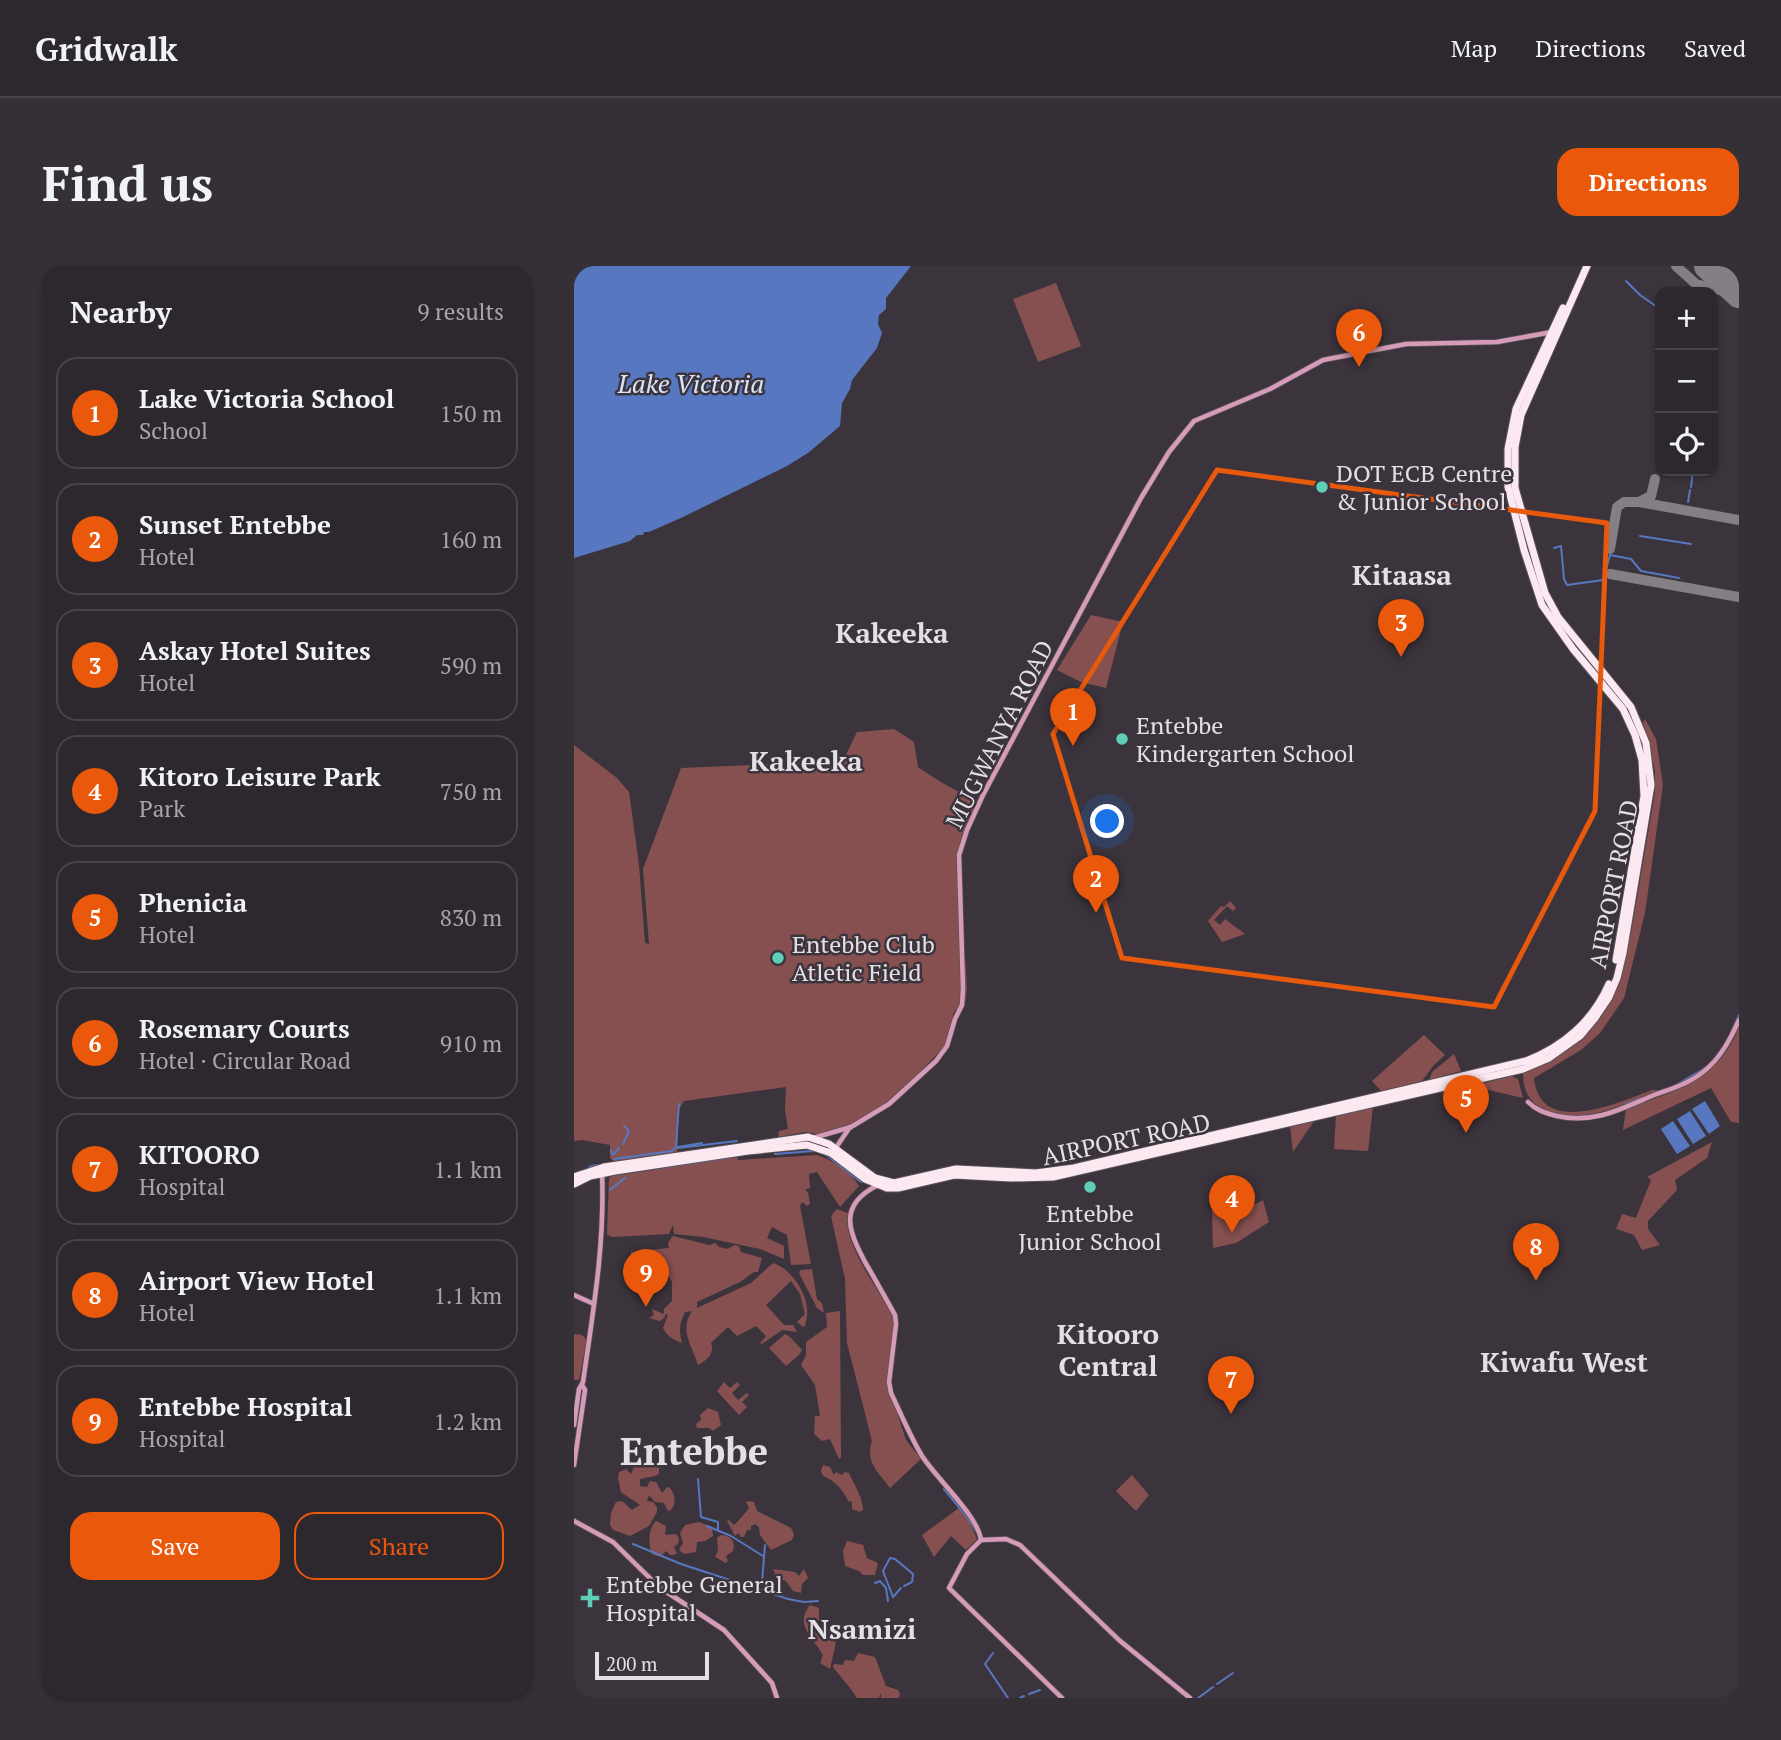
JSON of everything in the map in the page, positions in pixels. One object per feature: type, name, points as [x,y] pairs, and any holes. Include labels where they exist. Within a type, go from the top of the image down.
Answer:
[{"type":"highway","name":"AIRPORT ROAD","points":[[833,1151],[859,1174],[878,1185],[895,1186],[956,1169],[1036,1173],[1074,1168],[1227,1130],[1358,1104],[1516,1065],[1543,1054],[1571,1036],[1585,1021],[1604,995],[1615,966],[1644,796],[1642,760],[1635,735],[1623,709],[1573,649],[1542,605],[1519,532],[1508,482],[1508,449],[1516,409],[1585,266]]},
{"type":"highway","name":"AIRPORT ROAD","points":[[810,1141],[833,1151],[875,1178],[895,1186]]},
{"type":"highway","points":[[574,1177],[602,1169],[810,1141]]},
{"type":"highway","points":[[574,1184],[602,1169]]},
{"type":"street","name":"MUGWANYA ROAD","points":[[851,1127],[890,1104],[936,1061],[947,1046],[962,1006],[958,863],[964,838],[983,796],[1146,489],[1188,426],[1203,416],[1270,389],[1323,359],[1406,344],[1497,342],[1555,332]]},
{"type":"street","points":[[1528,1102],[1541,1111],[1563,1117],[1587,1119],[1612,1114],[1686,1083],[1703,1072],[1721,1053],[1739,1020]]},
{"type":"street","points":[[810,1141],[851,1127]]},
{"type":"street","points":[[833,1151],[851,1127]]},
{"type":"street","points":[[574,1425],[594,1304],[602,1234],[602,1169]]},
{"type":"street","points":[[859,1174],[863,1192]]},
{"type":"street","points":[[878,1185],[863,1192],[854,1205],[850,1220],[852,1237],[895,1315],[897,1324],[889,1382],[891,1393],[923,1457],[968,1514],[980,1532],[981,1540]]},
{"type":"street","points":[[574,1296],[594,1304]]},
{"type":"street","points":[[574,1465],[584,1390],[582,1385]]},
{"type":"street","points":[[574,1521],[613,1542],[659,1587],[724,1630],[772,1683],[777,1698]]},
{"type":"street","points":[[1062,1698],[948,1588],[967,1554],[981,1540],[1006,1539],[1020,1545],[1119,1640],[1189,1698]]},
{"type":"highlighted area","points":[[1217,470],[1607,523],[1595,811],[1494,1007],[1122,958],[1053,734]]},
{"type":"shaded area","points":[[1056,283],[1081,346],[1038,362],[1013,299]]},
{"type":"shaded area","points":[[1091,615],[1123,622],[1106,688],[1081,682],[1057,670]]},
{"type":"shaded area","points":[[1645,719],[1656,739],[1663,785],[1645,913],[1624,998],[1600,1033],[1581,1050],[1534,1078],[1539,1096],[1550,1107],[1565,1112],[1601,1108],[1659,1090],[1621,1106],[1595,1113],[1552,1113],[1531,1100],[1525,1088],[1523,1073],[1556,1057],[1585,1036],[1609,1005],[1620,977],[1631,933],[1655,792],[1655,771],[1643,722]]},
{"type":"shaded area","points":[[894,729],[914,742],[918,767],[979,803],[958,859],[966,999],[954,1012],[945,1046],[899,1094],[860,1123],[818,1134],[805,1132],[778,1137],[779,1131],[788,1129],[786,1087],[684,1101],[679,1109],[677,1154],[616,1163],[610,1158],[610,1145],[574,1141],[574,745],[617,778],[629,792],[639,865],[645,943],[649,944],[643,869],[681,768],[843,761],[857,732]]},
{"type":"shaded area","points":[[1230,901],[1236,908],[1233,911],[1227,906],[1214,920],[1220,925],[1225,919],[1245,934],[1222,942],[1208,921],[1221,906],[1224,907]]},
{"type":"shaded area","points":[[1739,1027],[1739,1123],[1731,1122],[1711,1088],[1623,1130],[1626,1109],[1678,1089],[1707,1071],[1720,1060]]},
{"type":"shaded area","points":[[1424,1035],[1445,1055],[1422,1081],[1381,1091],[1372,1081]]},
{"type":"shaded area","points":[[1454,1054],[1461,1071],[1429,1080],[1432,1072]]},
{"type":"shaded area","points":[[1512,1076],[1518,1079],[1523,1098],[1471,1086]]},
{"type":"shaded area","points":[[1373,1106],[1368,1151],[1334,1149],[1336,1115]]},
{"type":"shaded area","points":[[1316,1118],[1293,1152],[1290,1126]]},
{"type":"shaded area","points":[[1712,1142],[1707,1158],[1675,1180],[1677,1190],[1648,1221],[1648,1229],[1660,1245],[1642,1250],[1634,1235],[1616,1229],[1622,1214],[1636,1218],[1651,1180],[1647,1177]]},
{"type":"shaded area","points":[[817,1155],[841,1167],[859,1186],[840,1207],[817,1172],[809,1174],[810,1188],[805,1190],[808,1192],[810,1204],[807,1206],[802,1202],[800,1206],[811,1264],[791,1265],[787,1235],[772,1227],[767,1238],[784,1246],[784,1259],[760,1249],[674,1234],[673,1225],[669,1234],[607,1235],[609,1178],[612,1176],[737,1157],[738,1160]]},
{"type":"shaded area","points":[[1263,1200],[1269,1222],[1236,1243],[1213,1248],[1212,1210],[1243,1208]]},
{"type":"shaded area","points":[[837,1209],[848,1213],[850,1238],[855,1251],[892,1314],[894,1324],[887,1382],[906,1440],[921,1459],[890,1488],[871,1461],[872,1441],[847,1343],[845,1279],[831,1216]]},
{"type":"shaded area","points":[[673,1236],[709,1245],[715,1243],[728,1249],[734,1245],[739,1246],[741,1252],[762,1258],[758,1272],[697,1302],[697,1308],[751,1283],[773,1263],[791,1275],[800,1288],[807,1309],[805,1326],[797,1322],[805,1314],[800,1294],[791,1281],[766,1305],[784,1325],[793,1325],[797,1332],[782,1330],[762,1344],[760,1343],[766,1336],[756,1326],[737,1336],[728,1327],[711,1343],[709,1356],[698,1365],[687,1332],[688,1318],[692,1311],[685,1312],[682,1320],[682,1343],[671,1337],[663,1328],[668,1315],[665,1314],[660,1321],[649,1318],[654,1315],[652,1309],[664,1314],[664,1309],[672,1301],[672,1282],[665,1270],[668,1264],[663,1263],[659,1267],[653,1260],[650,1263],[654,1286],[652,1288],[648,1289],[634,1282],[633,1275],[644,1271],[642,1260],[630,1261],[631,1252],[669,1248],[668,1243]]},
{"type":"shaded area","points":[[812,1269],[817,1299],[822,1303],[824,1313],[817,1308],[799,1273],[801,1270]]},
{"type":"shaded area","points":[[840,1311],[839,1459],[830,1439],[822,1441],[814,1434],[815,1416],[820,1416],[815,1385],[801,1365],[806,1355],[806,1342],[827,1327],[826,1313]]},
{"type":"shaded area","points":[[574,1334],[582,1335],[587,1340],[579,1380],[574,1380]]},
{"type":"shaded area","points":[[785,1334],[802,1350],[786,1366],[769,1348]]},
{"type":"shaded area","points":[[724,1382],[730,1388],[737,1382],[740,1385],[732,1393],[738,1400],[747,1393],[749,1395],[742,1402],[747,1407],[739,1415],[717,1391]]},
{"type":"shaded area","points":[[708,1408],[718,1412],[721,1425],[713,1431],[709,1428],[697,1428],[696,1424],[701,1420],[700,1415]]},
{"type":"shaded area","points":[[645,1459],[659,1465],[659,1474],[640,1479],[640,1486],[647,1487],[650,1481],[656,1482],[662,1493],[667,1487],[670,1488],[674,1503],[670,1511],[664,1503],[655,1502],[649,1495],[647,1501],[653,1502],[657,1512],[649,1526],[630,1536],[613,1530],[610,1525],[611,1513],[616,1502],[622,1501],[632,1510],[640,1505],[621,1492],[618,1478],[619,1472],[626,1469],[631,1474],[636,1462]]},
{"type":"shaded area","points":[[823,1465],[830,1467],[834,1475],[836,1472],[842,1475],[849,1473],[860,1496],[863,1510],[860,1512],[852,1509],[852,1502],[848,1501],[841,1489],[823,1476]]},
{"type":"shaded area","points":[[1132,1475],[1149,1495],[1136,1511],[1116,1491]]},
{"type":"shaded area","points":[[746,1502],[754,1502],[757,1511],[791,1528],[794,1534],[792,1540],[771,1550],[755,1524],[751,1526],[751,1530],[747,1530],[744,1537],[738,1533],[735,1536],[727,1521],[734,1525],[749,1508]]},
{"type":"shaded area","points":[[959,1508],[969,1521],[977,1539],[966,1550],[951,1536],[934,1557],[922,1535]]},
{"type":"shaded area","points":[[656,1521],[666,1526],[665,1535],[676,1534],[679,1538],[674,1547],[677,1553],[674,1555],[666,1551],[660,1557],[652,1554],[650,1536]]},
{"type":"shaded area","points":[[699,1522],[712,1527],[713,1536],[697,1542],[696,1552],[684,1554],[679,1550],[683,1543],[680,1533],[685,1525]]},
{"type":"shaded area","points":[[721,1535],[730,1538],[734,1544],[733,1551],[726,1556],[726,1563],[715,1557],[718,1551],[717,1538]]},
{"type":"shaded area","points":[[847,1541],[863,1545],[867,1558],[878,1563],[875,1575],[863,1575],[845,1566],[843,1551]]},
{"type":"shaded area","points":[[773,1569],[795,1572],[799,1576],[804,1569],[808,1578],[802,1584],[801,1593],[793,1591],[786,1581],[777,1578]]},
{"type":"shaded area","points":[[810,1605],[819,1608],[819,1625],[834,1637],[836,1642],[830,1669],[820,1663],[823,1655],[804,1625]]},
{"type":"shaded area","points":[[858,1653],[875,1657],[886,1686],[898,1690],[899,1698],[881,1698],[881,1693],[879,1698],[857,1698],[833,1667],[834,1664],[843,1665],[845,1660],[854,1661]]},
{"type":"water","name":"Lake Victoria","points":[[574,266],[911,266],[886,298],[886,309],[879,315],[878,324],[882,333],[877,348],[852,380],[842,403],[840,426],[808,453],[787,466],[683,517],[644,532],[643,535],[637,535],[630,541],[574,558]]},
{"type":"water","points":[[1705,1101],[1720,1126],[1709,1134],[1692,1109]]},
{"type":"water","points":[[1690,1111],[1706,1136],[1693,1144],[1677,1119]]},
{"type":"water","points":[[1673,1121],[1690,1146],[1677,1154],[1661,1129]]},
{"type":"waterway","points":[[1626,281],[1655,306]]},
{"type":"waterway","points":[[1691,487],[1692,476]]},
{"type":"waterway","points":[[1688,502],[1690,490]]},
{"type":"waterway","points":[[1640,536],[1691,544]]},
{"type":"waterway","points":[[1554,548],[1561,546],[1567,585],[1603,580],[1610,555],[1631,559],[1641,571],[1679,578]]},
{"type":"waterway","points":[[1732,1030],[1739,1015]]},
{"type":"waterway","points":[[1676,1085],[1705,1068]]},
{"type":"waterway","points":[[1626,1104],[1639,1099]]},
{"type":"waterway","points":[[679,1104],[678,1148],[737,1141]]},
{"type":"waterway","points":[[623,1144],[629,1131],[624,1126]]},
{"type":"waterway","points":[[678,1147],[702,1143]]},
{"type":"waterway","points":[[611,1150],[613,1155],[619,1148]]},
{"type":"waterway","points":[[614,1159],[672,1151],[675,1148]]},
{"type":"waterway","points":[[775,1154],[813,1151]]},
{"type":"waterway","points":[[825,1154],[861,1182]]},
{"type":"waterway","points":[[694,1163],[738,1156]]},
{"type":"waterway","points":[[660,1168],[693,1163]]},
{"type":"waterway","points":[[589,1167],[596,1165]]},
{"type":"waterway","points":[[610,1190],[625,1178]]},
{"type":"waterway","points":[[698,1479],[701,1517],[718,1522],[718,1530]]},
{"type":"waterway","points":[[944,1489],[977,1533]]},
{"type":"waterway","points":[[707,1526],[731,1536],[763,1556]]},
{"type":"waterway","points":[[633,1544],[681,1564],[788,1599],[818,1601]]},
{"type":"waterway","points":[[757,1588],[762,1582],[765,1545]]},
{"type":"waterway","points":[[901,1588],[893,1597],[883,1571],[890,1558],[913,1574],[912,1582],[904,1586]]},
{"type":"waterway","points":[[875,1583],[880,1581],[886,1588],[888,1601]]},
{"type":"waterway","points":[[993,1653],[985,1664],[1008,1698]]},
{"type":"waterway","points":[[1217,1684],[1233,1673]]},
{"type":"waterway","points":[[1198,1698],[1213,1687]]},
{"type":"waterway","points":[[1029,1694],[1040,1690]]},
{"type":"waterway","points":[[1020,1698],[1024,1696]]},
{"type":"taxiway","points":[[1676,266],[1696,284],[1739,295]]},
{"type":"taxiway","points":[[1714,266],[1715,273]]},
{"type":"taxiway","points":[[1639,502],[1651,496],[1655,479]]},
{"type":"taxiway","points":[[1610,549],[1617,507],[1624,502],[1639,502],[1739,520]]},
{"type":"taxiway","points":[[1610,574],[1739,597]]},
{"type":"runway","points":[[1707,266],[1739,295]]},
{"type":"place","name":"Rosemary Courts","points":[[1359,367]]},
{"type":"place","name":"DOT ECB Centre & Junior School","points":[[1322,487]]},
{"type":"place","name":"Askay Hotel Suites","points":[[1401,657]]},
{"type":"place","name":"Entebbe Kindergarten School","points":[[1122,739]]},
{"type":"place","name":"Lake Victoria School","points":[[1073,746]]},
{"type":"place","name":"Sunset Entebbe","points":[[1096,913]]},
{"type":"place","name":"Entebbe Club Atletic Field","points":[[778,958]]},
{"type":"place","name":"Phenicia","points":[[1466,1133]]},
{"type":"place","name":"Entebbe Junior School","points":[[1090,1187]]},
{"type":"place","name":"Kitoro Leisure Park","points":[[1232,1233]]},
{"type":"place","name":"Airport View Hotel","points":[[1536,1281]]},
{"type":"place","name":"Entebbe Hospital","points":[[646,1307]]},
{"type":"place","name":"KITOORO","points":[[1231,1414]]},
{"type":"place","name":"Entebbe General Hospital","points":[[590,1598]]},
{"type":"district","name":"Kitaasa","points":[[1402,574]]},
{"type":"district","name":"Kakeeka","points":[[892,632]]},
{"type":"district","name":"Kakeeka","points":[[806,760]]},
{"type":"district","name":"Kitooro Central","points":[[1108,1349]]},
{"type":"district","name":"Kiwafu West","points":[[1564,1361]]},
{"type":"district","name":"Entebbe","points":[[694,1451]]},
{"type":"district","name":"Nsamizi","points":[[862,1628]]}]
